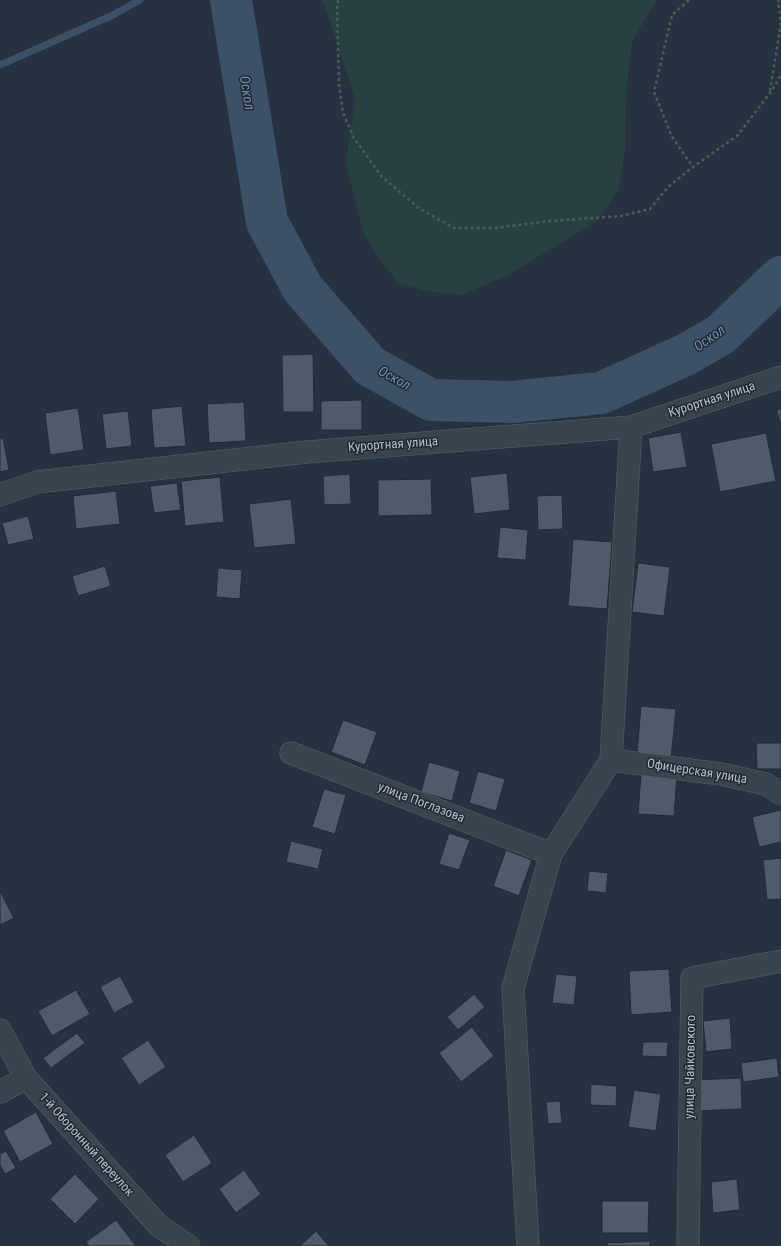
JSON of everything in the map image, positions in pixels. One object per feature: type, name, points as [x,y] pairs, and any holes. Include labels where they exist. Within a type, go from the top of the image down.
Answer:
[{"type":"street","name":"Курортная улица","points":[[0,495],[37,482],[307,452],[631,427],[781,377]]},
{"type":"street","points":[[528,1246],[513,988],[551,854],[611,760],[631,427]]},
{"type":"street","name":"улица Поглазова","points":[[291,753],[551,854]]},
{"type":"street","name":"Офицерская улица","points":[[611,760],[721,774],[766,784],[781,794]]},
{"type":"street","name":"улица Чайковского","points":[[688,1246],[692,978],[781,961]]},
{"type":"street","name":"1-й Оборонный переулок","points":[[0,1030],[26,1078],[159,1226],[189,1246]]},
{"type":"street","points":[[0,1092],[26,1078]]},
{"type":"path","points":[[338,0],[336,8],[339,84],[343,113],[354,138],[382,177],[420,209],[454,228],[495,228],[549,221],[621,216],[650,208],[668,186],[693,166],[738,135],[770,93],[781,75]]},
{"type":"path","points":[[689,0],[672,15],[654,92],[672,137],[693,166]]},
{"type":"path","points":[[770,93],[781,23],[779,0]]},
{"type":"green space","points":[[322,0],[657,0],[632,41],[626,93],[625,149],[619,189],[597,221],[508,275],[461,295],[431,292],[398,283],[379,258],[363,232],[346,164],[355,98]]},
{"type":"building","points":[[313,354],[314,412],[283,412],[282,355]]},
{"type":"building","points":[[362,400],[362,430],[321,430],[321,401]]},
{"type":"building","points":[[244,402],[246,441],[209,443],[207,404]]},
{"type":"building","points":[[182,406],[186,446],[154,448],[151,409]]},
{"type":"building","points":[[78,408],[84,450],[50,455],[45,413]]},
{"type":"building","points":[[781,409],[781,429],[777,410]]},
{"type":"building","points":[[128,411],[132,446],[106,449],[102,414]]},
{"type":"building","points":[[681,432],[687,467],[653,472],[648,438]]},
{"type":"building","points":[[766,433],[776,481],[720,492],[711,444]]},
{"type":"building","points":[[0,438],[3,438],[9,470],[0,472]]},
{"type":"building","points":[[507,473],[510,510],[474,514],[470,477]]},
{"type":"building","points":[[350,474],[351,504],[324,505],[323,476]]},
{"type":"building","points":[[220,477],[224,522],[185,526],[181,481]]},
{"type":"building","points":[[431,479],[432,515],[378,516],[378,480]]},
{"type":"building","points":[[177,483],[181,510],[154,513],[150,486]]},
{"type":"building","points":[[116,491],[120,524],[76,529],[73,496]]},
{"type":"building","points":[[562,495],[563,529],[538,530],[537,496]]},
{"type":"building","points":[[291,499],[296,544],[254,548],[249,504]]},
{"type":"building","points":[[28,516],[34,539],[8,545],[2,523]]},
{"type":"building","points":[[500,527],[528,530],[526,560],[497,558]]},
{"type":"building","points":[[573,539],[612,542],[607,609],[568,606]]},
{"type":"building","points":[[638,563],[670,567],[664,616],[632,612]]},
{"type":"building","points":[[105,566],[111,586],[78,596],[72,576]]},
{"type":"building","points":[[218,568],[242,570],[240,599],[216,597]]},
{"type":"building","points":[[641,706],[676,709],[671,758],[637,754]]},
{"type":"building","points":[[343,720],[377,732],[365,765],[331,752]]},
{"type":"building","points":[[756,743],[781,743],[781,769],[757,769]]},
{"type":"building","points":[[429,762],[460,771],[452,801],[421,792]]},
{"type":"building","points":[[478,771],[505,779],[496,811],[469,803]]},
{"type":"building","points":[[641,774],[677,776],[674,816],[638,814]]},
{"type":"building","points":[[324,789],[346,795],[335,834],[312,827]]},
{"type":"building","points":[[781,810],[781,842],[759,847],[752,817]]},
{"type":"building","points":[[449,833],[470,840],[459,870],[439,864]]},
{"type":"building","points":[[291,841],[323,849],[318,869],[286,862]]},
{"type":"building","points":[[506,850],[532,860],[519,896],[493,886]]},
{"type":"building","points":[[781,858],[781,899],[767,900],[763,860]]},
{"type":"building","points":[[589,871],[608,873],[606,893],[587,891]]},
{"type":"building","points":[[0,891],[14,918],[0,925]]},
{"type":"building","points":[[669,969],[672,1012],[631,1015],[629,971]]},
{"type":"building","points":[[556,974],[577,976],[574,1005],[552,1003]]},
{"type":"building","points":[[120,976],[134,1002],[114,1013],[100,987]]},
{"type":"building","points":[[76,990],[90,1014],[52,1036],[38,1011]]},
{"type":"building","points":[[474,994],[485,1007],[458,1030],[447,1017]]},
{"type":"building","points":[[730,1018],[732,1049],[706,1052],[703,1021]]},
{"type":"building","points":[[472,1027],[494,1056],[461,1082],[439,1053]]},
{"type":"building","points":[[77,1033],[85,1043],[51,1068],[43,1058]]},
{"type":"building","points":[[148,1040],[166,1067],[139,1085],[121,1058]]},
{"type":"building","points":[[643,1042],[668,1042],[667,1057],[642,1056]]},
{"type":"building","points":[[777,1058],[779,1077],[743,1082],[741,1063]]},
{"type":"building","points":[[741,1078],[742,1109],[694,1111],[693,1080]]},
{"type":"building","points":[[591,1084],[617,1086],[616,1106],[590,1105]]},
{"type":"building","points":[[634,1090],[661,1094],[656,1131],[628,1127]]},
{"type":"building","points":[[560,1101],[562,1123],[548,1124],[546,1102]]},
{"type":"building","points":[[36,1112],[53,1144],[20,1162],[3,1131]]},
{"type":"building","points":[[194,1135],[212,1163],[183,1182],[165,1155]]},
{"type":"building","points":[[6,1151],[16,1168],[5,1174],[0,1165],[0,1154]]},
{"type":"building","points":[[244,1170],[261,1194],[236,1213],[219,1189]]},
{"type":"building","points":[[75,1174],[99,1199],[75,1224],[50,1199]]},
{"type":"building","points":[[737,1179],[740,1210],[713,1213],[711,1182]]},
{"type":"building","points":[[602,1201],[649,1201],[648,1233],[602,1233]]},
{"type":"building","points":[[116,1220],[136,1246],[89,1246],[86,1242]]},
{"type":"building","points":[[316,1231],[329,1246],[300,1246]]},
{"type":"building","points":[[650,1241],[650,1246],[607,1246],[607,1243]]},
{"type":"waterway","points":[[0,65],[113,15],[140,0]]},
{"type":"waterway","name":"Оскол","points":[[231,0],[267,222],[303,289],[370,366],[431,400],[512,402],[601,393],[685,355],[720,335],[781,277]]}]
